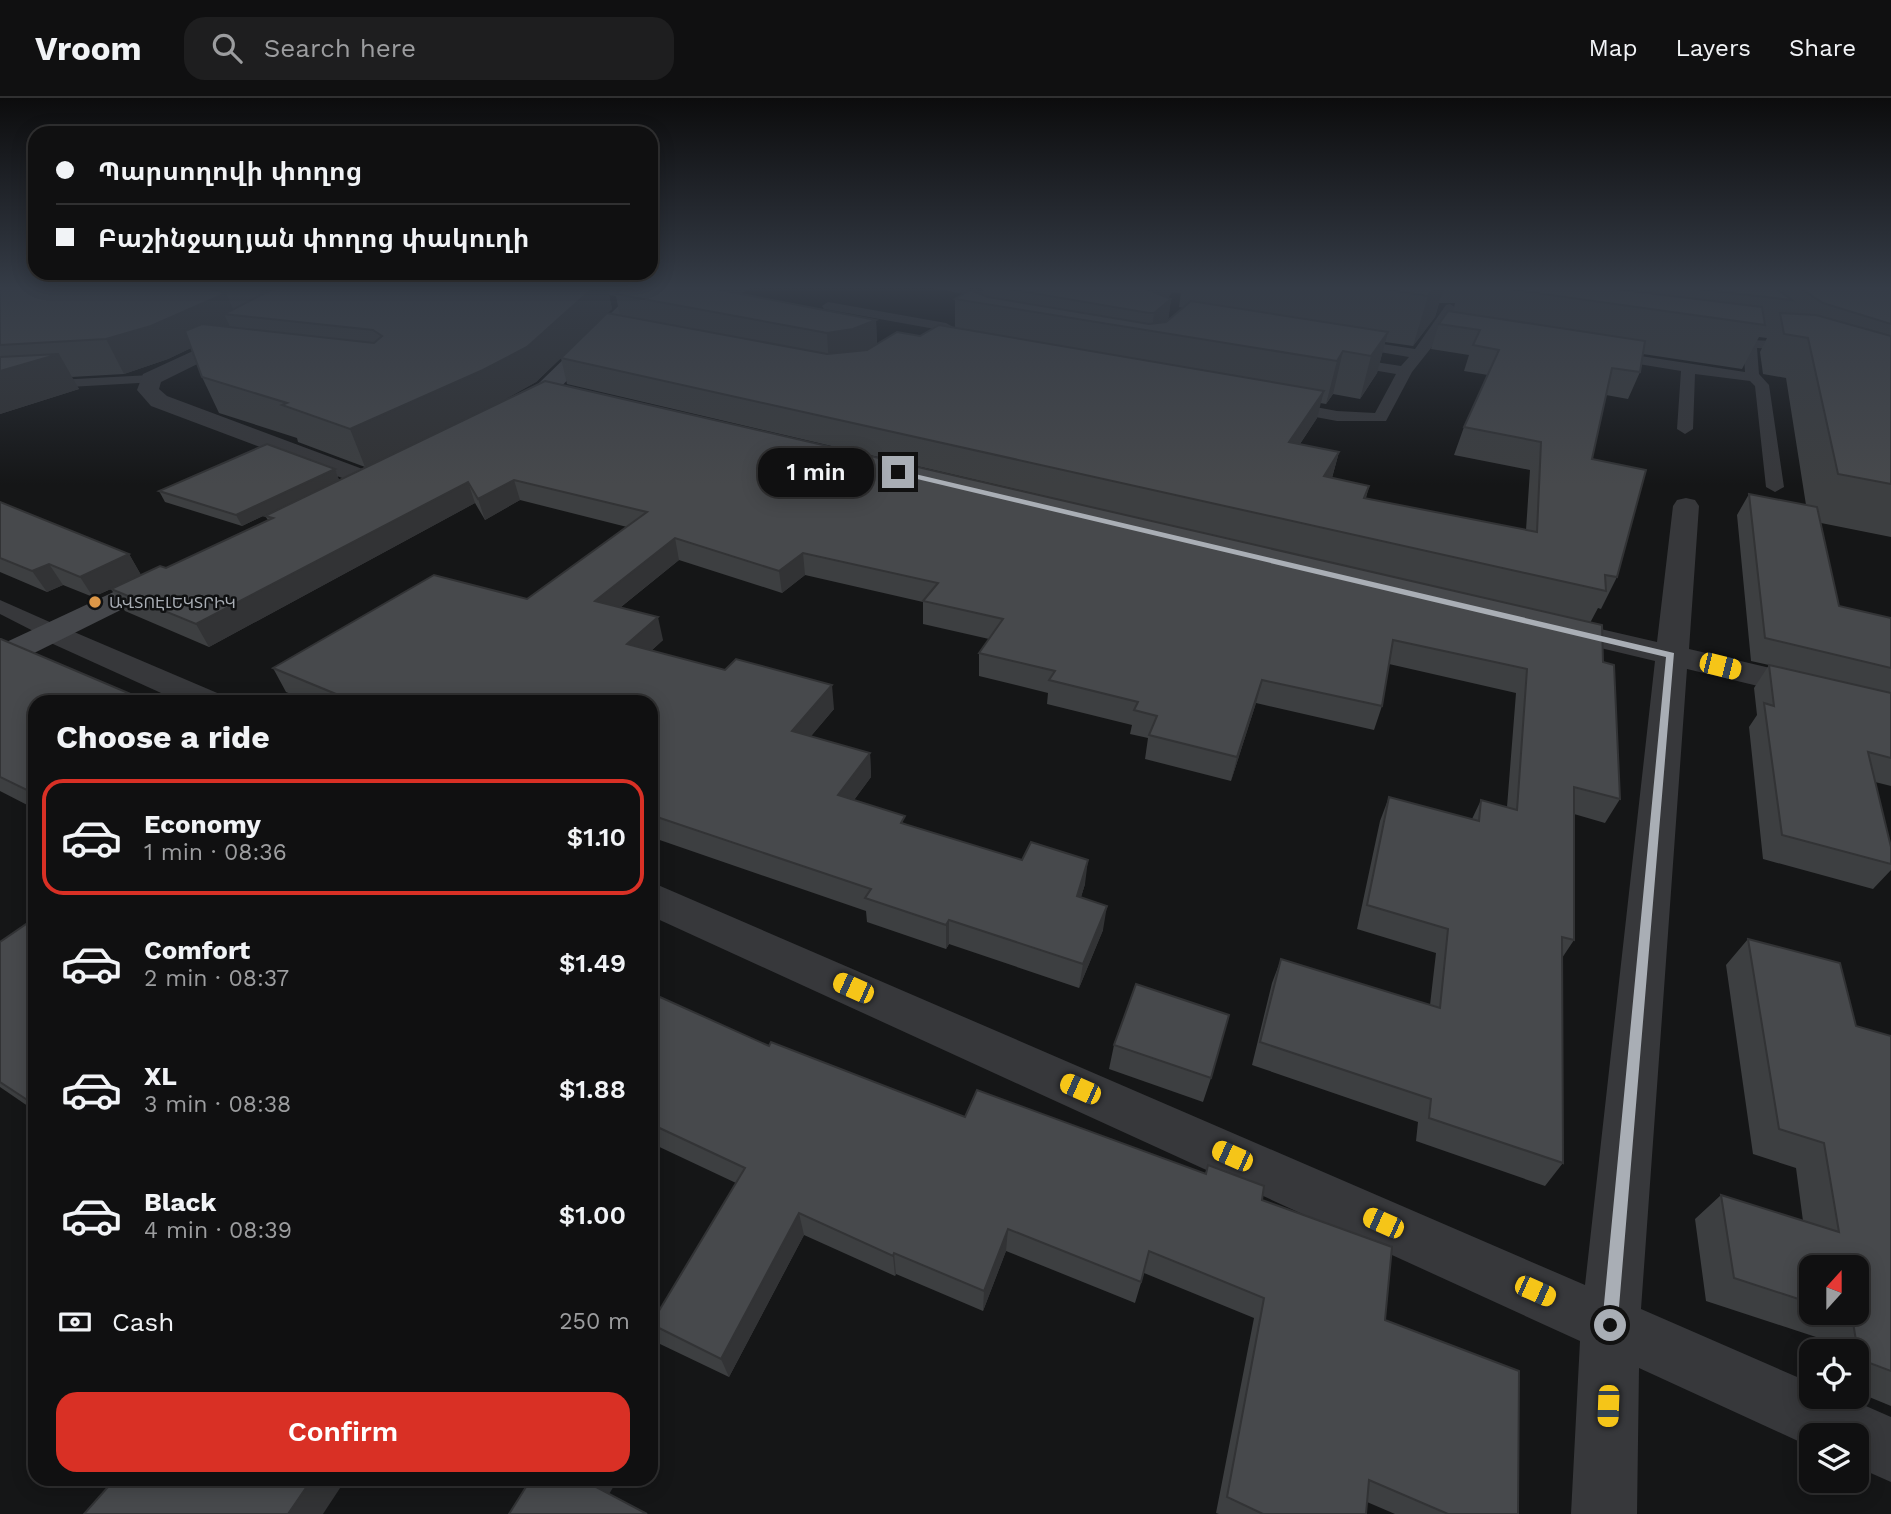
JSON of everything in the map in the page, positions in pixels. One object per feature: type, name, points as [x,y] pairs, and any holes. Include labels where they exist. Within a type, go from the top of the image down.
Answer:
[{"type":"main road","points":[[491,419],[546,389],[589,352]]},
{"type":"main road","points":[[342,491],[392,467]]},
{"type":"main road","points":[[0,656],[191,564]]},
{"type":"street","points":[[206,352],[150,379],[148,390],[159,401],[367,479]]},
{"type":"street","points":[[546,389],[579,397]]},
{"type":"street","points":[[1604,1514],[1610,1325],[1686,506]]},
{"type":"street","points":[[1522,620],[1891,707]]},
{"type":"street","points":[[52,632],[194,695]]},
{"type":"street","points":[[658,901],[1891,1450]]},
{"type":"lane","points":[[229,352],[237,353]]},
{"type":"lane","points":[[1268,404],[1337,416],[1380,418],[1405,371],[1419,354],[1408,352]]},
{"type":"lane","points":[[1746,352],[1752,375],[1762,385],[1774,486]]},
{"type":"lane","points":[[1599,354],[1738,377],[1752,375]]},
{"type":"lane","points":[[1326,358],[1405,371]]},
{"type":"lane","points":[[1685,429],[1688,370],[1693,369]]},
{"type":"lane","points":[[0,387],[150,379]]},
{"type":"lane","points":[[0,606],[52,632]]},
{"type":"building","points":[[193,352],[517,352],[350,429],[282,405],[287,403],[202,377]]},
{"type":"building","points":[[567,352],[1097,352],[1324,391],[1289,442],[1339,452],[1324,476],[1369,486],[1364,498],[1537,532],[1541,442],[1464,427],[1498,352],[1643,352],[1640,372],[1612,368],[1592,459],[1646,470],[1617,577],[1605,575],[1606,591],[561,358]]},
{"type":"building","points":[[1282,352],[1342,352],[1337,361]]},
{"type":"building","points":[[1349,352],[1374,352],[1371,356]]},
{"type":"building","points":[[1811,352],[1891,352],[1891,484],[1838,474]]},
{"type":"building","points":[[59,354],[0,371],[0,357]]},
{"type":"building","points":[[545,381],[1602,625],[1603,662],[1614,665],[1620,799],[1574,787],[1574,940],[1562,937],[1563,1163],[1429,1118],[1431,1099],[1260,1042],[1281,959],[1440,1008],[1448,929],[1367,905],[1389,797],[1479,821],[1481,800],[1517,810],[1527,669],[1393,640],[1382,706],[1262,680],[1237,757],[1149,735],[1157,716],[1134,710],[1138,702],[1049,680],[1055,671],[979,653],[1003,619],[923,601],[938,583],[803,553],[779,571],[675,538],[595,601],[658,617],[627,644],[725,670],[736,659],[832,685],[792,731],[870,753],[838,795],[905,816],[901,823],[1022,860],[1031,842],[1088,860],[1077,896],[1107,906],[1083,964],[949,920],[946,925],[865,898],[871,889],[658,817],[658,695],[338,695],[273,668],[434,575],[527,599],[647,512],[514,480],[478,499],[468,482],[196,624],[111,589],[160,566],[166,568],[273,518],[265,516]]},
{"type":"building","points":[[267,444],[335,469],[236,515],[159,491]]},
{"type":"building","points":[[1749,494],[1817,507],[1839,606],[1891,618],[1891,668],[1765,638]]},
{"type":"building","points":[[0,502],[129,554],[80,577],[49,564],[32,571],[0,558]]},
{"type":"building","points":[[0,639],[133,695],[28,695],[28,791],[0,777]]},
{"type":"building","points":[[1769,665],[1891,693],[1891,758],[1868,752],[1891,847],[1891,864],[1782,835],[1764,703],[1774,706]]},
{"type":"building","points":[[28,923],[28,1100],[0,1082],[0,942]]},
{"type":"building","points":[[1748,939],[1840,963],[1856,1026],[1891,1036],[1891,1371],[1869,1363],[1869,1339],[1856,1339],[1853,1325],[1869,1325],[1869,1255],[1799,1255],[1799,1299],[1734,1278],[1721,1195],[1839,1232],[1824,1143],[1779,1129]]},
{"type":"building","points":[[1136,984],[1229,1015],[1211,1078],[1114,1045]]},
{"type":"building","points":[[658,996],[769,1046],[771,1042],[965,1117],[977,1090],[1206,1174],[1208,1165],[1264,1186],[1262,1200],[1392,1247],[1385,1320],[1519,1371],[1518,1514],[1448,1514],[1369,1480],[1366,1514],[1263,1514],[1227,1497],[1264,1298],[1149,1251],[1141,1282],[1008,1229],[984,1291],[894,1253],[893,1256],[799,1213],[721,1359],[658,1328],[658,1312],[745,1168],[658,1127]]},
{"type":"building","points":[[109,1486],[307,1486],[288,1514],[84,1514]]},
{"type":"building","points":[[527,1486],[594,1486],[647,1514],[509,1514]]},
{"type":"place","name":"ԱՎՏՈԷԼԵԿՏՐԻԿ","points":[[95,602]]},
{"type":"route","points":[[898,472],[1671,655],[1610,1325]]}]
